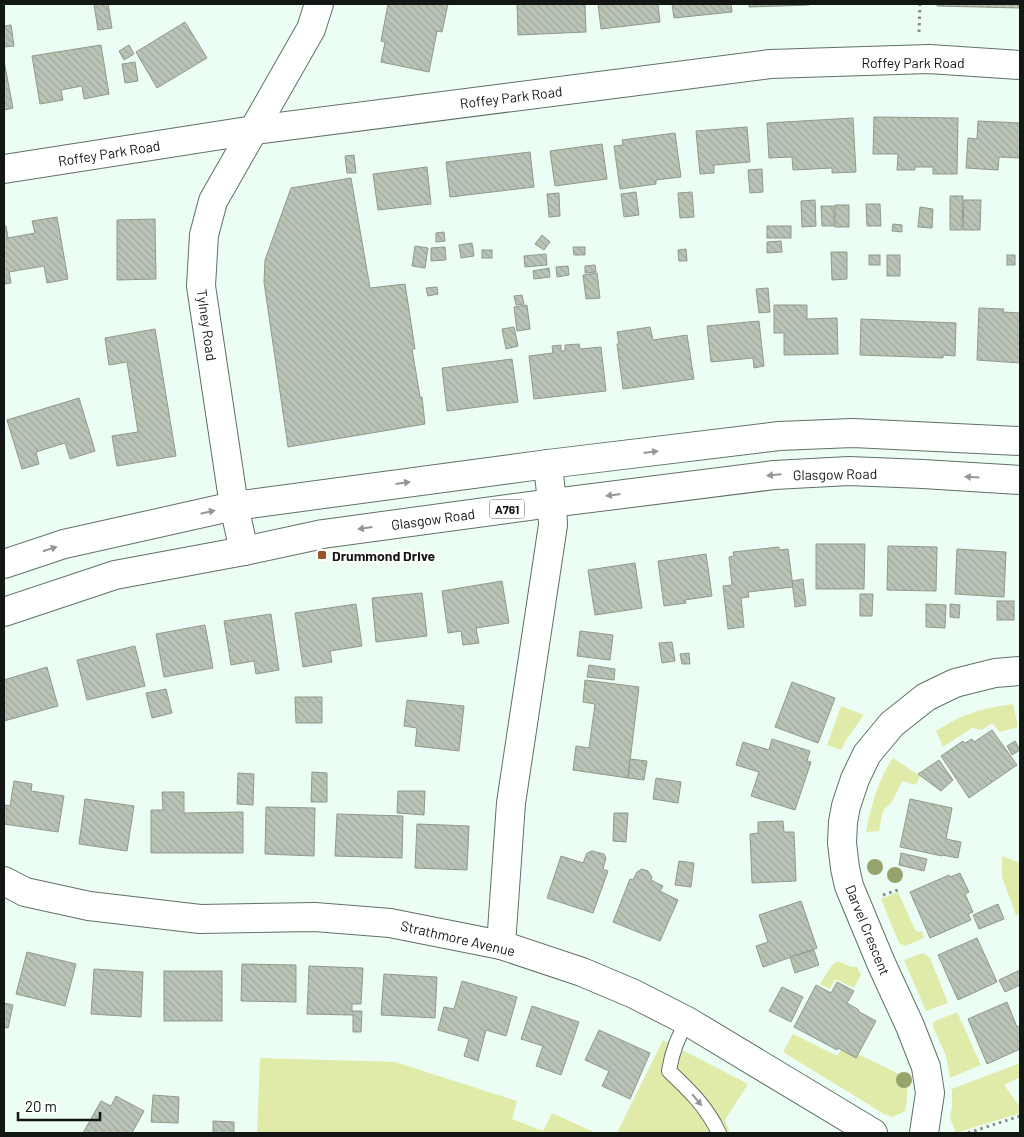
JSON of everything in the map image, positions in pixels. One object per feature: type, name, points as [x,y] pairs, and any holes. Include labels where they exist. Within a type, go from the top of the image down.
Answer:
[{"type":"street","name":"Tylney Road","points":[[244,551],[234,506],[201,286],[204,235],[213,201],[311,28],[319,4]]},
{"type":"street","name":"Roffey Park Road","points":[[4,169],[254,130],[770,64],[929,59],[1020,65]]},
{"type":"street","points":[[4,564],[64,544],[234,506],[548,464],[779,436],[854,433],[1020,441]]},
{"type":"street","points":[[501,946],[511,803],[553,525],[548,464]]},
{"type":"street","name":"Glasgow Road","points":[[4,612],[115,576],[323,534],[552,503],[765,476],[849,471],[1020,480]]},
{"type":"street","name":"Darvel Crescent","points":[[924,1133],[930,1093],[926,1067],[910,1026],[880,963],[849,886],[842,843],[846,806],[855,779],[867,754],[892,724],[926,697],[955,683],[995,673],[1020,671]]},
{"type":"street","name":"Strathmore Avenue","points":[[4,881],[25,892],[90,906],[200,919],[315,917],[390,923],[501,946],[582,972],[634,994],[687,1021],[873,1133]]},
{"type":"lane","points":[[687,1021],[673,1050],[669,1071],[699,1100],[719,1133]]},
{"type":"path","points":[[875,898],[898,890]]},
{"type":"path","points":[[968,1133],[1020,1116]]},
{"type":"green space","points":[[1013,704],[1018,727],[1000,732],[992,723],[982,730],[972,728],[943,747],[936,731],[955,720],[973,713]]},
{"type":"green space","points":[[841,706],[864,715],[841,750],[827,745]]},
{"type":"green space","points":[[893,758],[920,776],[916,785],[902,781],[892,802],[885,808],[879,831],[866,832],[876,794],[883,775]]},
{"type":"green space","points":[[1002,856],[1020,863],[1020,914],[1016,915],[1002,877]]},
{"type":"green space","points":[[898,892],[915,930],[918,932],[922,931],[924,938],[905,946],[899,943],[881,899]]},
{"type":"green space","points":[[923,953],[930,958],[948,1003],[926,1011],[904,960]]},
{"type":"green space","points":[[837,961],[857,967],[861,975],[854,988],[835,979],[830,989],[820,984],[832,965]]},
{"type":"green space","points":[[957,1012],[981,1065],[950,1078],[946,1056],[933,1027],[933,1022]]},
{"type":"green space","points":[[793,1034],[837,1056],[841,1050],[858,1054],[899,1074],[907,1086],[905,1111],[893,1117],[884,1114],[783,1052]]},
{"type":"green space","points":[[663,1040],[748,1084],[725,1120],[730,1133],[617,1133]]},
{"type":"green space","points":[[260,1058],[395,1062],[517,1101],[512,1119],[543,1131],[552,1113],[596,1133],[257,1133]]},
{"type":"green space","points":[[1020,1063],[1020,1077],[1004,1085],[1020,1107],[1020,1113],[956,1133],[950,1118],[952,1089]]},
{"type":"building","points":[[94,4],[108,4],[112,28],[98,30]]},
{"type":"building","points":[[388,4],[448,4],[442,32],[437,31],[429,72],[381,62],[385,42],[381,41]]},
{"type":"building","points":[[517,4],[585,4],[586,32],[518,35]]},
{"type":"building","points":[[598,4],[658,4],[660,22],[601,29]]},
{"type":"building","points":[[672,4],[731,4],[732,12],[674,18]]},
{"type":"building","points":[[749,4],[809,4],[809,5],[749,7]]},
{"type":"building","points":[[937,4],[1020,4],[1020,8],[937,6]]},
{"type":"building","points":[[185,22],[207,58],[157,88],[136,52]]},
{"type":"building","points":[[11,25],[14,46],[4,47],[4,26]]},
{"type":"building","points":[[101,45],[109,94],[84,99],[82,86],[61,90],[63,100],[40,104],[32,56]]},
{"type":"building","points":[[129,45],[134,54],[124,60],[119,51]]},
{"type":"building","points":[[4,61],[13,108],[4,110]]},
{"type":"building","points":[[135,62],[138,81],[125,83],[122,64]]},
{"type":"building","points":[[874,117],[958,118],[957,174],[933,174],[933,167],[897,170],[898,154],[873,154]]},
{"type":"building","points":[[853,118],[856,172],[832,173],[832,168],[793,170],[792,157],[769,158],[767,123]]},
{"type":"building","points":[[978,121],[1020,123],[1020,158],[999,157],[998,170],[966,168],[968,138],[977,139]]},
{"type":"building","points":[[747,127],[750,162],[714,165],[714,173],[700,174],[696,131]]},
{"type":"building","points":[[675,133],[681,177],[656,180],[656,184],[620,189],[614,146],[623,145],[622,140]]},
{"type":"building","points":[[602,144],[607,179],[555,186],[550,151]]},
{"type":"building","points":[[530,152],[534,187],[450,197],[446,162]]},
{"type":"building","points":[[354,155],[356,173],[347,173],[345,156]]},
{"type":"building","points":[[427,167],[431,204],[378,210],[373,174]]},
{"type":"building","points":[[762,169],[763,192],[750,193],[748,170]]},
{"type":"building","points":[[351,178],[370,288],[405,284],[415,349],[412,349],[420,397],[422,397],[425,424],[288,447],[264,282],[265,260],[291,188]]},
{"type":"building","points":[[636,192],[639,215],[624,217],[621,194]]},
{"type":"building","points":[[692,192],[694,217],[680,218],[678,193]]},
{"type":"building","points":[[559,193],[560,216],[549,217],[547,194]]},
{"type":"building","points":[[950,196],[963,196],[962,230],[950,230]]},
{"type":"building","points":[[815,200],[816,226],[802,227],[801,201]]},
{"type":"building","points":[[964,200],[981,200],[980,230],[963,230]]},
{"type":"building","points":[[866,204],[880,204],[881,226],[867,226]]},
{"type":"building","points":[[835,205],[849,205],[849,227],[835,227]]},
{"type":"building","points":[[821,206],[834,206],[834,226],[822,226]]},
{"type":"building","points":[[920,207],[933,209],[932,228],[918,227]]},
{"type":"building","points":[[57,217],[68,279],[47,283],[44,266],[9,272],[11,283],[4,284],[4,226],[6,226],[8,238],[35,233],[32,221]]},
{"type":"building","points":[[155,219],[156,279],[117,280],[117,220]]},
{"type":"building","points":[[893,224],[902,225],[902,232],[892,231]]},
{"type":"building","points":[[767,226],[791,226],[791,238],[767,238]]},
{"type":"building","points":[[444,232],[445,241],[436,242],[436,233]]},
{"type":"building","points":[[542,235],[550,242],[544,250],[535,244]]},
{"type":"building","points":[[781,241],[782,252],[767,253],[767,242]]},
{"type":"building","points":[[472,243],[474,256],[461,258],[459,245]]},
{"type":"building","points":[[415,246],[428,248],[425,268],[412,266]]},
{"type":"building","points":[[445,247],[446,260],[431,261],[431,248]]},
{"type":"building","points":[[573,247],[585,247],[585,255],[574,255]]},
{"type":"building","points":[[686,249],[687,261],[679,261],[678,250]]},
{"type":"building","points":[[482,250],[492,250],[492,258],[482,258]]},
{"type":"building","points":[[831,252],[847,252],[847,279],[832,280]]},
{"type":"building","points":[[546,254],[547,265],[525,267],[524,256]]},
{"type":"building","points":[[869,255],[880,255],[880,265],[869,265]]},
{"type":"building","points":[[887,255],[900,255],[900,276],[887,276]]},
{"type":"building","points":[[1007,255],[1015,255],[1015,265],[1007,265]]},
{"type":"building","points":[[595,265],[596,272],[585,273],[585,266]]},
{"type":"building","points":[[568,266],[569,275],[557,277],[556,267]]},
{"type":"building","points":[[549,268],[550,277],[534,279],[533,271]]},
{"type":"building","points":[[597,273],[600,298],[586,299],[583,275]]},
{"type":"building","points":[[437,287],[438,294],[428,296],[426,288]]},
{"type":"building","points":[[768,288],[770,312],[759,313],[756,289]]},
{"type":"building","points":[[522,295],[524,304],[516,305],[514,296]]},
{"type":"building","points":[[527,305],[530,329],[517,331],[514,307]]},
{"type":"building","points":[[774,305],[807,305],[807,319],[837,318],[838,354],[784,355],[784,333],[774,333]]},
{"type":"building","points":[[979,308],[1004,309],[1003,312],[1020,313],[1020,363],[977,360]]},
{"type":"building","points":[[861,319],[956,323],[955,356],[943,355],[943,358],[860,355]]},
{"type":"building","points":[[759,321],[764,366],[754,368],[753,358],[711,362],[707,326]]},
{"type":"building","points":[[514,327],[518,346],[506,349],[502,329]]},
{"type":"building","points":[[650,327],[653,340],[687,335],[694,379],[623,389],[617,332]]},
{"type":"building","points":[[155,329],[176,456],[117,466],[112,436],[138,432],[127,362],[109,365],[105,338]]},
{"type":"building","points":[[579,344],[580,349],[601,347],[606,391],[534,399],[529,356],[553,353],[552,346],[561,345],[561,351],[565,351],[565,345]]},
{"type":"building","points":[[512,359],[518,402],[447,411],[442,368]]},
{"type":"building","points":[[79,398],[95,451],[70,459],[65,443],[36,452],[39,464],[22,469],[7,420]]},
{"type":"building","points":[[816,544],[865,544],[864,589],[816,589]]},
{"type":"building","points":[[888,546],[937,547],[936,591],[887,590]]},
{"type":"building","points":[[779,547],[779,550],[788,549],[793,587],[748,592],[749,597],[741,598],[744,627],[728,629],[723,586],[732,585],[729,557],[734,556],[733,552]]},
{"type":"building","points":[[957,549],[1006,552],[1004,597],[955,594]]},
{"type":"building","points":[[706,554],[712,596],[685,600],[686,603],[664,606],[658,561]]},
{"type":"building","points":[[635,563],[642,608],[595,615],[588,570]]},
{"type":"building","points":[[803,579],[806,605],[795,607],[792,581]]},
{"type":"building","points":[[502,581],[509,623],[476,628],[479,643],[463,645],[461,631],[448,633],[442,591]]},
{"type":"building","points":[[422,593],[427,636],[376,642],[372,598]]},
{"type":"building","points":[[860,594],[873,594],[872,616],[860,616]]},
{"type":"building","points":[[997,601],[1014,601],[1014,620],[997,620]]},
{"type":"building","points":[[356,604],[362,646],[330,651],[332,662],[303,667],[295,613]]},
{"type":"building","points":[[926,604],[946,605],[945,628],[926,627]]},
{"type":"building","points":[[950,604],[960,605],[959,618],[950,617]]},
{"type":"building","points":[[271,614],[279,670],[256,674],[254,661],[231,665],[224,621]]},
{"type":"building","points":[[205,625],[213,668],[164,677],[156,634]]},
{"type":"building","points":[[580,631],[613,635],[610,660],[577,656]]},
{"type":"building","points":[[672,642],[675,661],[662,663],[659,643]]},
{"type":"building","points":[[135,646],[145,686],[87,700],[77,660]]},
{"type":"building","points":[[689,653],[690,664],[682,664],[680,654]]},
{"type":"building","points":[[589,665],[615,669],[614,680],[587,677]]},
{"type":"building","points":[[47,667],[58,706],[4,721],[4,680]]},
{"type":"building","points":[[585,680],[639,687],[628,778],[573,770],[576,746],[589,748],[595,704],[583,702]]},
{"type":"building","points":[[792,682],[835,698],[818,743],[775,727]]},
{"type":"building","points":[[166,689],[172,713],[152,718],[146,693]]},
{"type":"building","points":[[295,697],[322,697],[322,723],[296,723]]},
{"type":"building","points":[[407,700],[464,706],[459,751],[415,746],[417,728],[404,726]]},
{"type":"building","points":[[992,730],[1017,765],[969,798],[941,756],[963,741],[965,743],[972,739],[974,742]]},
{"type":"building","points":[[772,739],[810,751],[807,761],[811,762],[795,810],[751,796],[759,772],[736,765],[743,742],[769,750]]},
{"type":"building","points":[[1015,741],[1020,750],[1012,755],[1007,746]]},
{"type":"building","points":[[630,759],[647,761],[644,780],[628,778]]},
{"type":"building","points":[[939,760],[953,780],[941,791],[918,774]]},
{"type":"building","points":[[312,772],[327,773],[327,802],[311,802]]},
{"type":"building","points":[[238,773],[254,774],[253,805],[237,804]]},
{"type":"building","points":[[656,778],[681,782],[678,803],[653,799]]},
{"type":"building","points":[[14,781],[32,784],[31,791],[64,796],[58,832],[4,824],[4,805],[10,806]]},
{"type":"building","points":[[398,791],[425,791],[424,815],[397,813]]},
{"type":"building","points":[[162,792],[184,792],[184,813],[243,812],[243,853],[151,853],[151,810],[163,810]]},
{"type":"building","points":[[85,799],[134,806],[127,851],[79,844]]},
{"type":"building","points":[[910,799],[952,808],[946,839],[961,842],[958,858],[900,847]]},
{"type":"building","points":[[266,807],[315,808],[314,856],[265,854]]},
{"type":"building","points":[[614,813],[628,813],[626,842],[613,841]]},
{"type":"building","points":[[337,814],[403,816],[402,858],[335,856]]},
{"type":"building","points":[[783,821],[784,832],[794,832],[796,881],[752,883],[750,834],[758,833],[758,822]]},
{"type":"building","points":[[417,824],[469,826],[467,870],[415,868]]},
{"type":"building","points":[[592,851],[604,854],[606,858],[603,869],[608,871],[593,913],[547,898],[561,856],[583,863],[587,853]]},
{"type":"building","points":[[901,853],[927,859],[924,871],[899,865]]},
{"type":"building","points":[[679,861],[694,863],[691,887],[675,885]]},
{"type":"building","points":[[642,869],[648,871],[652,877],[651,880],[663,886],[660,891],[678,900],[660,941],[613,922],[630,879],[633,880],[637,872]]},
{"type":"building","points":[[960,873],[969,892],[965,894],[973,912],[968,914],[971,920],[930,938],[910,892],[949,875],[950,877]]},
{"type":"building","points":[[801,901],[817,948],[763,967],[756,946],[768,942],[759,915]]},
{"type":"building","points":[[998,904],[1004,919],[979,929],[973,915]]},
{"type":"building","points":[[977,938],[997,982],[958,1000],[938,955]]},
{"type":"building","points":[[814,950],[819,965],[795,973],[790,957]]},
{"type":"building","points":[[27,952],[76,964],[65,1006],[16,994]]},
{"type":"building","points":[[242,964],[296,965],[296,1002],[241,1001]]},
{"type":"building","points":[[309,966],[363,968],[361,1004],[352,1004],[352,1011],[362,1011],[361,1032],[353,1032],[353,1015],[307,1014]]},
{"type":"building","points":[[94,969],[143,972],[141,1017],[91,1014]]},
{"type":"building","points":[[1020,970],[1020,985],[1005,992],[999,980]]},
{"type":"building","points":[[164,971],[222,971],[222,1021],[164,1021]]},
{"type":"building","points":[[384,974],[437,977],[435,1018],[381,1015]]},
{"type":"building","points":[[462,981],[517,997],[506,1036],[486,1030],[478,1061],[464,1056],[469,1039],[438,1030],[444,1007],[454,1009]]},
{"type":"building","points":[[837,982],[854,991],[847,1003],[876,1021],[856,1058],[794,1027],[816,985],[831,993]]},
{"type":"building","points":[[782,987],[803,997],[791,1022],[769,1011]]},
{"type":"building","points":[[1007,1002],[1017,1027],[1020,1025],[1020,1049],[987,1064],[968,1019]]},
{"type":"building","points":[[4,1003],[13,1005],[8,1028],[4,1027]]},
{"type":"building","points":[[532,1006],[579,1022],[561,1075],[536,1066],[543,1046],[521,1039]]},
{"type":"building","points":[[599,1030],[650,1053],[630,1099],[602,1086],[609,1071],[585,1060]]},
{"type":"building","points":[[153,1095],[179,1097],[178,1123],[151,1122]]},
{"type":"building","points":[[116,1096],[144,1111],[132,1133],[83,1133],[101,1101],[111,1106]]},
{"type":"building","points":[[213,1121],[234,1122],[234,1133],[213,1133]]},
{"type":"place","name":"Drummond Drive","points":[[322,555]]}]
